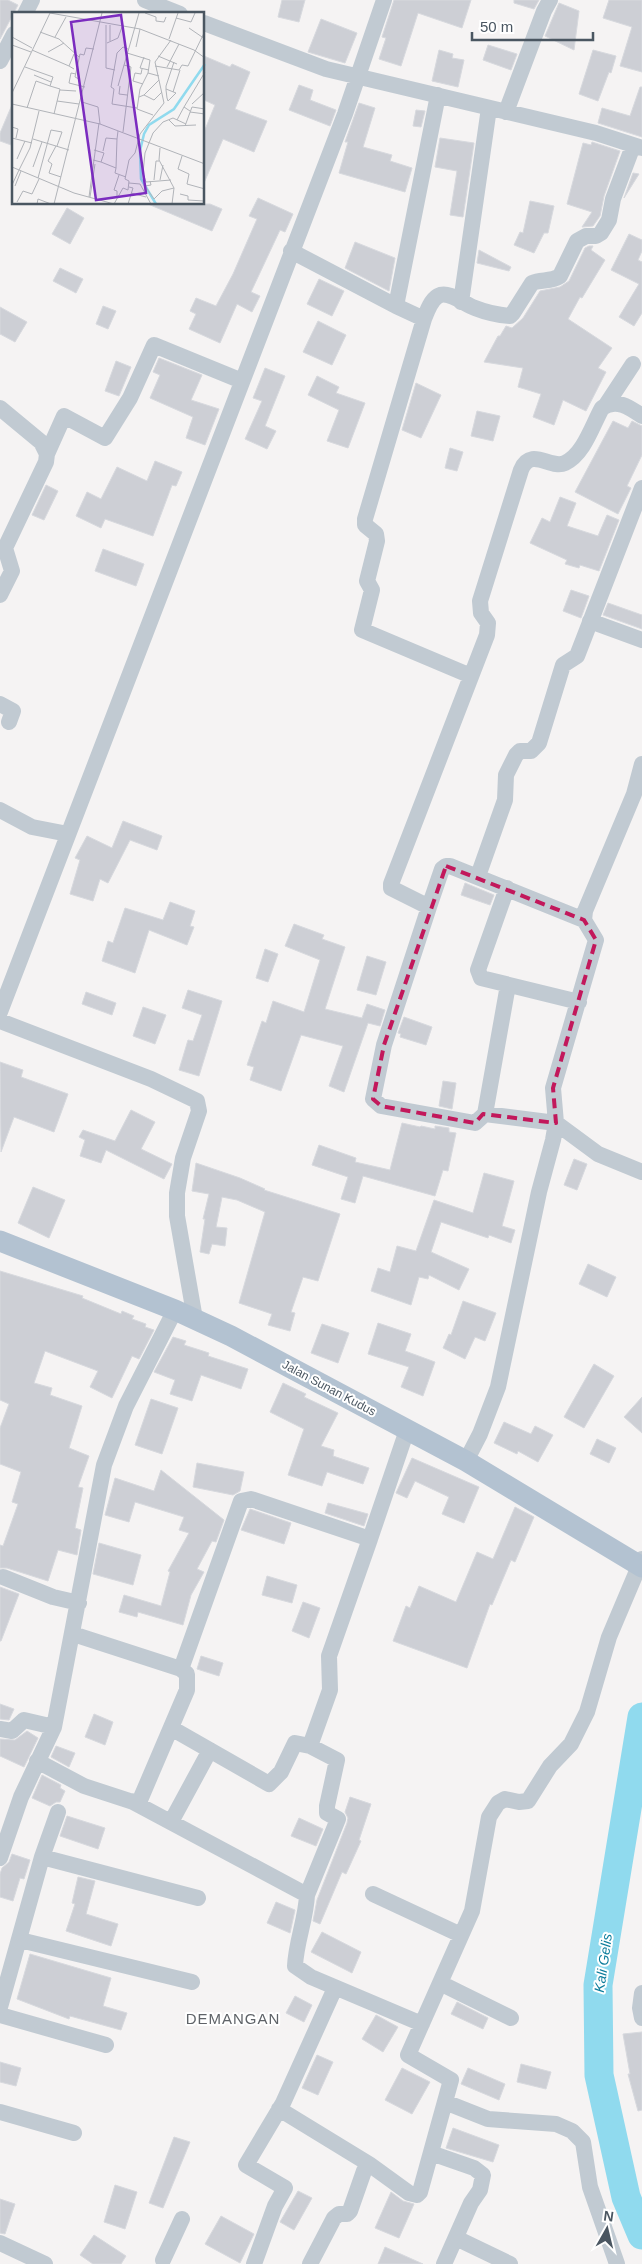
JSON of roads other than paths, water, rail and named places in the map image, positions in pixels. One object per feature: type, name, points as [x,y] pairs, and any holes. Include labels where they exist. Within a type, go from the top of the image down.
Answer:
[{"type":"main road","name":"Jalan Sunan Kudus","points":[[0,1241],[195,1319],[466,1461],[641,1564]]},
{"type":"street","points":[[26,12],[32,0]]},
{"type":"street","points":[[146,0],[175,12]]},
{"type":"street","points":[[0,1012],[345,114],[356,77],[384,0]]},
{"type":"street","points":[[506,112],[544,11],[550,0]]},
{"type":"street","points":[[205,23],[326,69],[596,133],[637,147],[612,200],[609,220],[596,236],[586,236],[578,241],[560,276],[556,279],[532,283],[510,316],[474,308],[443,294],[437,296],[429,307],[424,319],[365,519],[365,525],[376,534],[377,541],[367,581],[372,590],[362,630],[471,676]]},
{"type":"street","points":[[0,61],[12,38]]},
{"type":"street","points":[[396,306],[438,95]]},
{"type":"street","points":[[461,302],[489,108]]},
{"type":"street","points":[[291,251],[424,319]]},
{"type":"street","points":[[0,595],[12,571],[5,548],[46,462],[47,454],[64,416],[105,438],[130,398],[152,345],[242,381]]},
{"type":"street","points":[[429,907],[398,893],[391,888],[390,884],[487,635],[488,623],[480,613],[480,601],[524,463],[529,460],[540,460],[561,464],[567,462],[577,453],[602,408],[606,405],[633,364]]},
{"type":"street","points":[[606,405],[616,403],[627,405],[642,416]]},
{"type":"street","points":[[0,408],[42,442],[47,454]]},
{"type":"street","points":[[478,876],[505,800],[506,774],[520,751],[531,751],[539,743],[563,664],[577,656],[642,488]]},
{"type":"street","points":[[590,621],[642,640]]},
{"type":"street","points":[[0,704],[13,711],[9,722]]},
{"type":"street","points":[[584,920],[585,911],[634,794],[642,764]]},
{"type":"street","points":[[2,816],[32,827],[68,834]]},
{"type":"street","points":[[466,1461],[480,1434],[498,1387],[525,1255],[556,1122],[553,1088],[596,940],[584,920],[478,876],[446,866],[442,869],[384,1045],[373,1099],[381,1106],[475,1123],[485,1114],[508,985]]},
{"type":"street","points":[[507,888],[478,970],[481,978],[579,1002]]},
{"type":"street","points":[[0,1021],[152,1079],[197,1101],[199,1110],[183,1158],[177,1194],[177,1216],[195,1319]]},
{"type":"street","points":[[485,1114],[556,1122],[598,1154],[642,1172]]},
{"type":"street","points":[[0,1858],[21,1797],[54,1727],[104,1466],[126,1406],[175,1310]]},
{"type":"street","points":[[310,1746],[330,1690],[329,1656],[408,1430]]},
{"type":"street","points":[[181,1669],[241,1502],[251,1499],[370,1539]]},
{"type":"street","points":[[279,2109],[369,2164],[409,2193],[417,2195],[423,2184],[451,2080],[408,2055],[472,1911],[490,1817],[498,1803],[505,1798],[519,1802],[528,1801],[550,1766],[571,1744],[587,1712],[610,1637],[641,1564]]},
{"type":"street","points":[[3,1577],[53,1598],[79,1603]]},
{"type":"street","points":[[73,1634],[181,1669],[187,1674],[187,1690],[171,1728],[140,1800],[133,1802]]},
{"type":"street","points":[[0,1729],[12,1732],[24,1720],[54,1727]]},
{"type":"street","points":[[171,1728],[269,1784],[281,1772],[296,1743],[310,1746],[337,1760],[327,1813],[338,1820],[307,1894],[306,1915],[296,1953],[295,1966],[311,1977],[335,1988],[422,2024]]},
{"type":"street","points":[[171,1822],[210,1750]]},
{"type":"street","points":[[37,1761],[84,1786],[133,1802],[307,1894]]},
{"type":"street","points":[[0,2007],[42,1857],[58,1812]]},
{"type":"street","points":[[42,1857],[198,1898]]},
{"type":"street","points":[[373,1894],[461,1935]]},
{"type":"street","points":[[20,1940],[192,1982]]},
{"type":"street","points":[[440,1983],[511,2018]]},
{"type":"street","points":[[254,2264],[275,2206],[285,2188],[246,2165],[279,2109],[301,2066],[335,1988]]},
{"type":"street","points":[[642,1993],[640,2008],[642,2018]]},
{"type":"street","points":[[0,2016],[106,2046]]},
{"type":"street","points":[[445,2102],[488,2119],[556,2124],[572,2131],[583,2142],[590,2187],[618,2264]]},
{"type":"street","points":[[0,2112],[74,2133]]},
{"type":"street","points":[[431,2153],[474,2168],[483,2175],[480,2190],[471,2204],[444,2264]]},
{"type":"street","points":[[310,2264],[334,2218],[339,2214],[346,2214],[350,2211],[364,2171],[369,2164]]},
{"type":"street","points":[[164,2263],[182,2219]]},
{"type":"street","points":[[456,2238],[510,2264]]},
{"type":"street","points":[[0,2243],[45,2264]]},
{"type":"waterway","name":"Kali Gelis","points":[[642,1717],[598,1985],[599,2075],[626,2197],[642,2235]]},
{"type":"district","name":"DEMANGAN","points":[[233,2018]]}]
